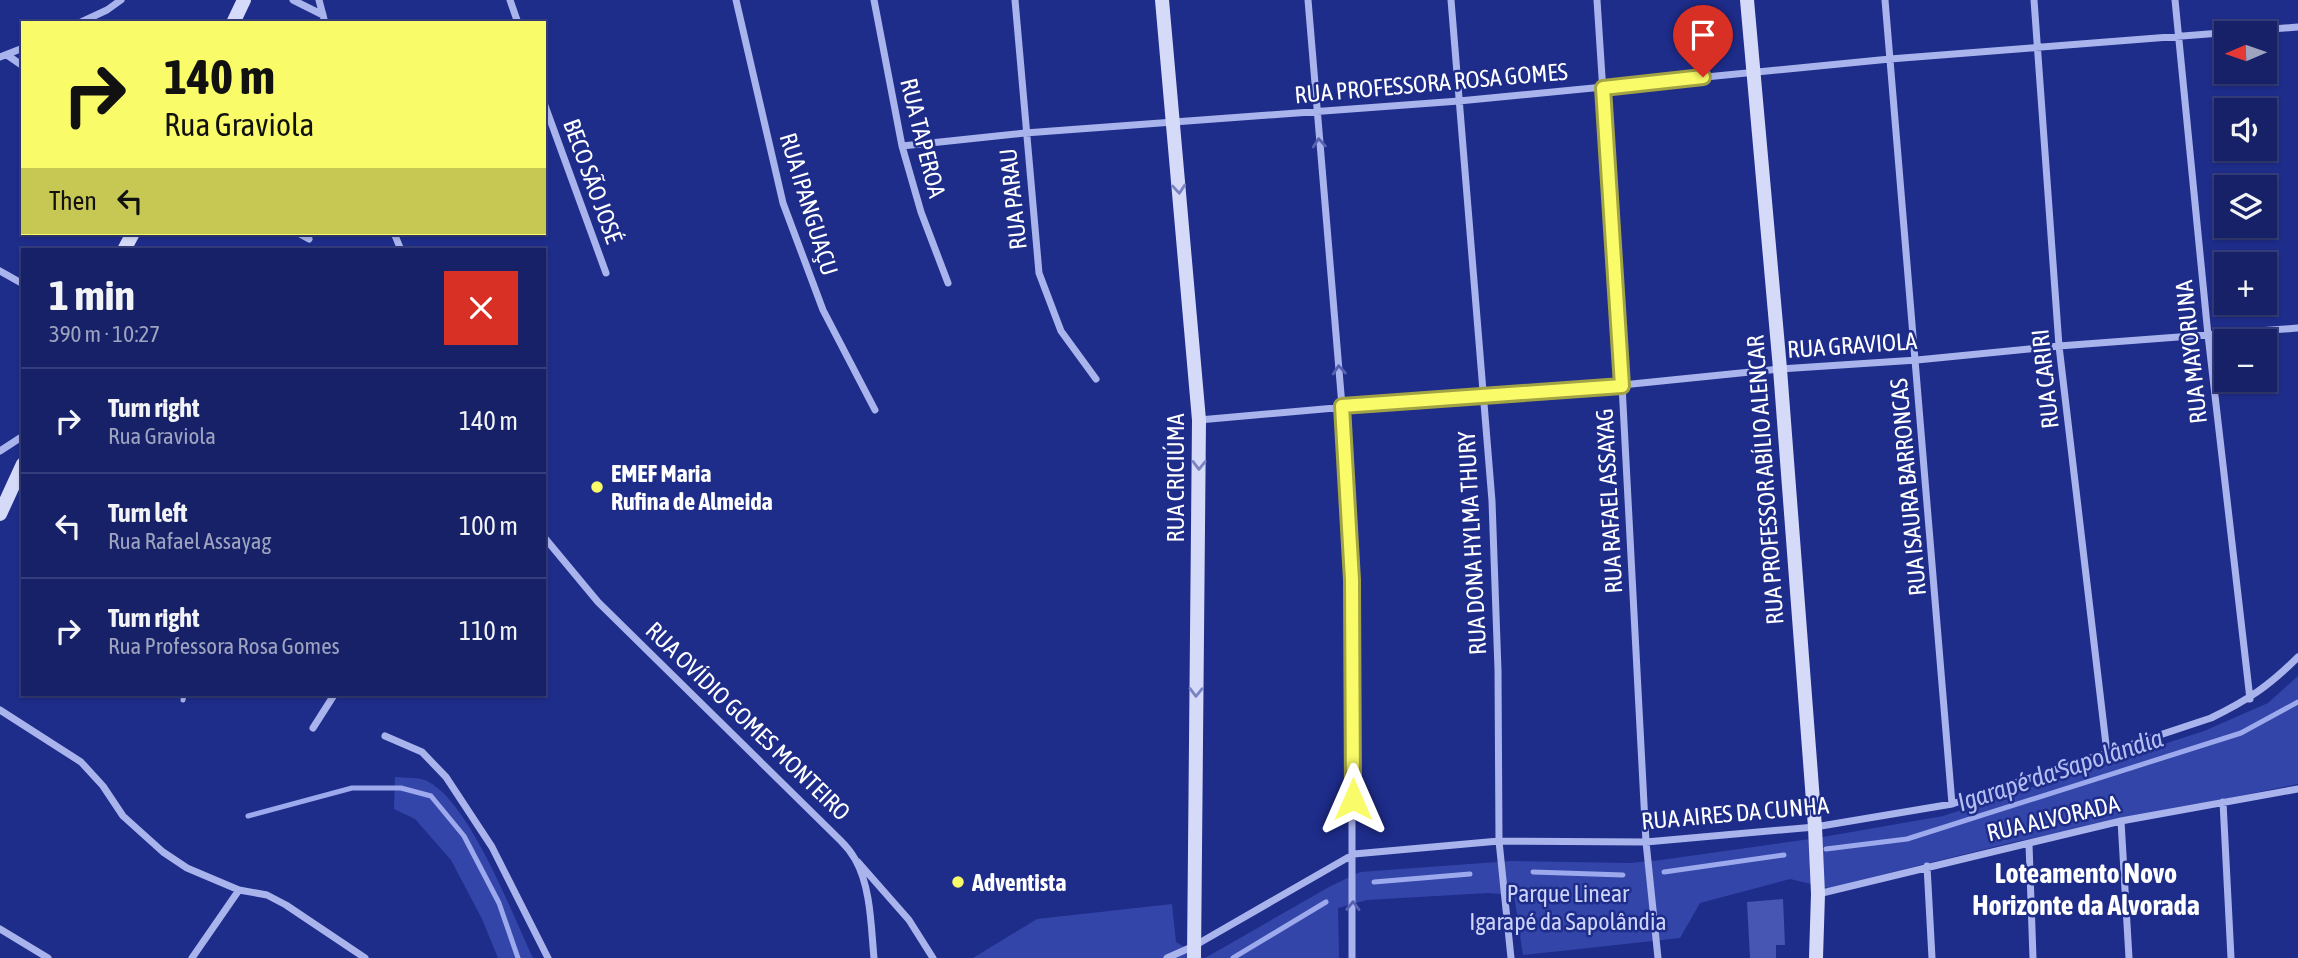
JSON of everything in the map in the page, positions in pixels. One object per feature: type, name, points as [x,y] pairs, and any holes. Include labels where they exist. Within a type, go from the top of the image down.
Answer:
[{"type":"street","points":[[83,21],[121,0]]},
{"type":"street","points":[[234,21],[244,0]]},
{"type":"street","points":[[293,0],[324,19]]},
{"type":"street","points":[[319,0],[324,19]]},
{"type":"street","points":[[510,0],[517,21]]},
{"type":"street","name":"RUA IPANGUAÇU","points":[[736,0],[783,202],[823,310],[875,410]]},
{"type":"street","name":"RUA TAPEROA","points":[[874,0],[882,53],[902,146],[921,212],[948,283]]},
{"type":"street","name":"RUA PARAU","points":[[1015,0],[1039,273],[1061,331],[1096,379]]},
{"type":"street","name":"RUA CRICIÚMA","points":[[1162,0],[1199,420],[1194,952]]},
{"type":"street","points":[[1308,0],[1342,406],[1352,580],[1352,958]]},
{"type":"street","name":"RUA DONA HYLMA THURY","points":[[1451,0],[1492,501],[1499,670],[1499,841],[1511,958]]},
{"type":"street","name":"RUA RAFAEL ASSAYAG","points":[[1597,0],[1622,386],[1646,842],[1658,958]]},
{"type":"street","name":"RUA PROFESSOR ABÍLIO ALENCAR","points":[[1747,0],[1780,369],[1815,827],[1818,894],[1816,958]]},
{"type":"street","name":"RUA ISAURA BARRONCAS","points":[[1885,0],[1952,804]]},
{"type":"street","name":"RUA CARIRI","points":[[2034,0],[2059,346],[2107,753]]},
{"type":"street","name":"RUA MAYORUNA","points":[[2175,0],[2208,335],[2250,699]]},
{"type":"street","name":"RUA PROFESSORA ROSA GOMES","points":[[902,146],[1025,133],[1317,113],[1753,72],[2298,27]]},
{"type":"street","points":[[3,56],[21,49]]},
{"type":"street","points":[[3,56],[21,65]]},
{"type":"street","name":"BECO SÃO JOSÉ","points":[[546,108],[606,273]]},
{"type":"street","points":[[302,235],[309,239]]},
{"type":"street","points":[[0,271],[21,283]]},
{"type":"street","name":"RUA GRAVIOLA","points":[[1199,420],[1342,406],[1622,386],[1780,369],[2298,328]]},
{"type":"street","points":[[0,451],[21,437]]},
{"type":"street","points":[[0,514],[21,468]]},
{"type":"street","name":"RUA OVÍDIO GOMES MONTEIRO","points":[[546,539],[598,602],[841,841],[855,859],[863,880],[874,958]]},
{"type":"street","name":"RUA AIRES DA CUNHA","points":[[1167,958],[1194,952],[1354,855],[1499,841],[1646,842],[1815,827],[1952,804],[2211,718],[2250,699],[2298,657]]},
{"type":"street","points":[[313,728],[333,696]]},
{"type":"street","points":[[0,710],[81,762],[103,786],[123,817],[163,852],[187,868],[239,890],[267,895],[365,958]]},
{"type":"street","points":[[385,736],[422,752],[446,777],[492,846],[548,958]]},
{"type":"street","name":"RUA ALVORADA","points":[[1818,894],[2121,821],[2298,789]]},
{"type":"street","points":[[2223,802],[2231,958]]},
{"type":"street","points":[[2121,821],[2129,958]]},
{"type":"street","points":[[2029,844],[2033,958]]},
{"type":"street","points":[[855,859],[909,920],[933,958]]},
{"type":"street","points":[[1927,866],[1932,957]]},
{"type":"street","points":[[192,958],[239,890]]},
{"type":"street","points":[[0,929],[48,958]]},
{"type":"green space","name":"Parque Linear Igarapé da Sapolândia","points":[[2298,676],[2298,784],[2010,843],[1828,888],[1790,879],[1700,903],[1680,938],[1523,955],[1514,895],[1488,893],[1367,900],[1338,908],[1339,958],[1205,958],[1360,872],[1511,861],[1630,863],[1817,838],[1943,816],[2204,731],[2268,703]]},
{"type":"green space","points":[[395,777],[427,781],[443,793],[459,811],[502,888],[533,958],[498,958],[482,919],[451,860],[415,819],[394,809]]},
{"type":"green space","points":[[1172,904],[1176,942],[1202,958],[973,958],[1037,919]]},
{"type":"building","points":[[1783,899],[1785,945],[1776,945],[1776,958],[1750,958],[1747,902]]},
{"type":"waterway","name":"Igarapé da Sapolândia","points":[[1826,849],[1907,839],[2241,733],[2298,702]]},
{"type":"waterway","name":"Igarapé da Sapolândia","points":[[248,816],[352,788],[401,788],[431,796],[464,836],[499,903],[518,958]]},
{"type":"waterway","name":"Igarapé da Sapolândia","points":[[1664,872],[1784,855]]},
{"type":"waterway","name":"Igarapé da Sapolândia","points":[[1533,872],[1623,875]]},
{"type":"waterway","name":"Igarapé da Sapolândia","points":[[1374,882],[1470,874]]},
{"type":"waterway","name":"Igarapé da Sapolândia","points":[[1233,958],[1326,902]]},
{"type":"place","name":"EMEF Maria Rufina de Almeida","points":[[597,487]]},
{"type":"place","name":"Adventista","points":[[958,882]]},
{"type":"district","name":"Loteamento Novo Horizonte da Alvorada","points":[[2086,889]]},
{"type":"route","points":[[1353,799],[1352,580],[1342,406],[1622,386],[1603,88],[1703,77]]}]
